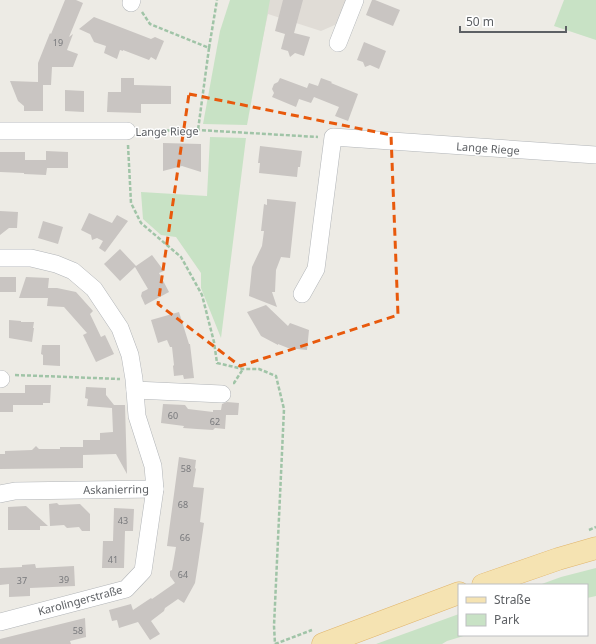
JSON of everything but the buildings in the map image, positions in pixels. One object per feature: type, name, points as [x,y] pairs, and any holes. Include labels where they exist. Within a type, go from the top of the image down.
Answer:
[{"type":"main road","points":[[486,584],[558,559],[596,548]]},
{"type":"main road","points":[[323,644],[458,593]]},
{"type":"street","points":[[338,43],[354,0]]},
{"type":"street","name":"Lange Riege","points":[[0,131],[127,131]]},
{"type":"street","points":[[302,294],[316,269],[333,137]]},
{"type":"street","name":"Lange Riege","points":[[333,137],[596,155]]},
{"type":"street","name":"Askanierring","points":[[0,258],[31,258],[56,264],[73,271],[94,289],[120,328],[130,355],[137,416],[153,466],[155,489],[15,491],[0,494]]},
{"type":"street","points":[[134,385],[222,394]]},
{"type":"street","name":"Karolingerstraße","points":[[0,622],[126,589],[143,571],[155,489]]},
{"type":"path","points":[[198,130],[217,0]]},
{"type":"path","points":[[135,5],[150,24],[209,48]]},
{"type":"path","name":"Lange Riege","points":[[127,131],[198,130],[333,137]]},
{"type":"path","points":[[1,378],[15,375],[134,385]]},
{"type":"highlighted area","points":[[189,94],[391,135],[398,315],[240,366],[158,304]]},
{"type":"shaded area","points":[[230,0],[347,0],[337,24],[321,31],[268,14],[262,42]]},
{"type":"green space","points":[[230,0],[270,0],[247,125],[203,124],[220,31]]},
{"type":"green space","points":[[564,0],[596,0],[596,40],[554,26]]},
{"type":"green space","points":[[210,137],[246,138],[221,338],[201,288],[201,273],[176,237],[161,235],[143,219],[141,192],[207,196]]},
{"type":"green space","points":[[596,568],[596,596],[588,598],[588,584],[542,584],[561,577]]},
{"type":"green space","points":[[458,614],[458,636],[464,636],[442,644],[376,644]]}]
